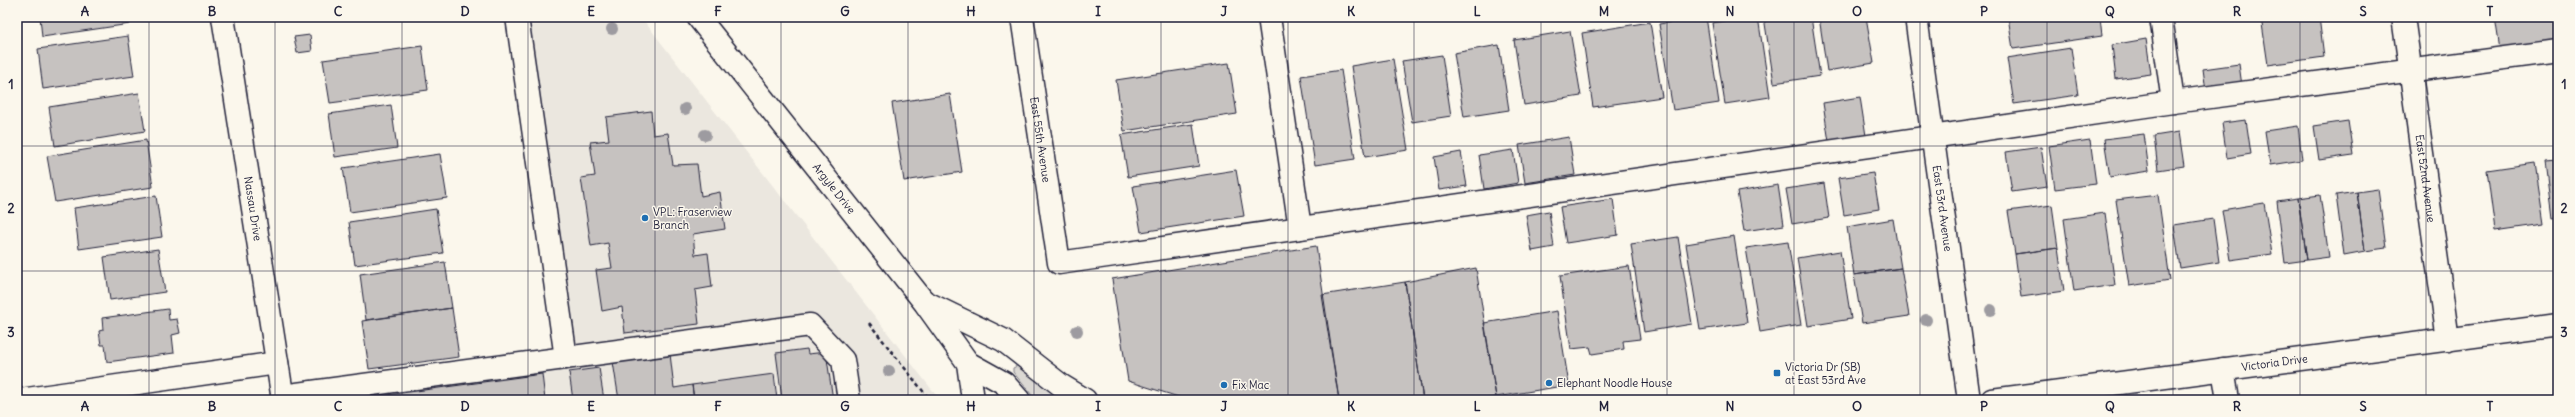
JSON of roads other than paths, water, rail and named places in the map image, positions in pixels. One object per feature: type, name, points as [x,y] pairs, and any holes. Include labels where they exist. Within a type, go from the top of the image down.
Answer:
[{"type":"street","name":"Nassau Drive","points":[[223,17],[282,398]]},
{"type":"street","points":[[517,17],[566,358]]},
{"type":"street","name":"Argyle Drive","points":[[698,17],[925,303],[968,363],[1004,382],[1019,400]]},
{"type":"street","name":"East 55th Avenue","points":[[1023,17],[1059,263],[1300,228]]},
{"type":"street","points":[[1269,17],[1300,228],[1932,138],[2173,102],[2558,50]]},
{"type":"street","name":"East 53rd Avenue","points":[[1916,17],[1969,400]]},
{"type":"street","points":[[2161,17],[2173,102]]},
{"type":"street","name":"East 52nd Avenue","points":[[2403,17],[2448,340]]},
{"type":"street","points":[[925,303],[1003,340],[1062,386],[1085,400]]},
{"type":"street","points":[[282,398],[810,325],[843,360],[849,400]]},
{"type":"street","name":"Victoria Drive","points":[[1992,400],[2558,325]]},
{"type":"street","points":[[20,400],[277,363]]},
{"type":"street","name":"Argyle Drive","points":[[968,363],[973,400]]},
{"type":"street","points":[[2223,369],[2228,400]]},
{"type":"place","name":"VPL: Fraserview Branch","points":[[645,218]]},
{"type":"place","name":"Victoria Dr (SB) at East 53rd Ave","points":[[1777,373]]},
{"type":"place","name":"Elephant Noodle House","points":[[1549,383]]},
{"type":"place","name":"Fix Mac","points":[[1224,385]]}]
